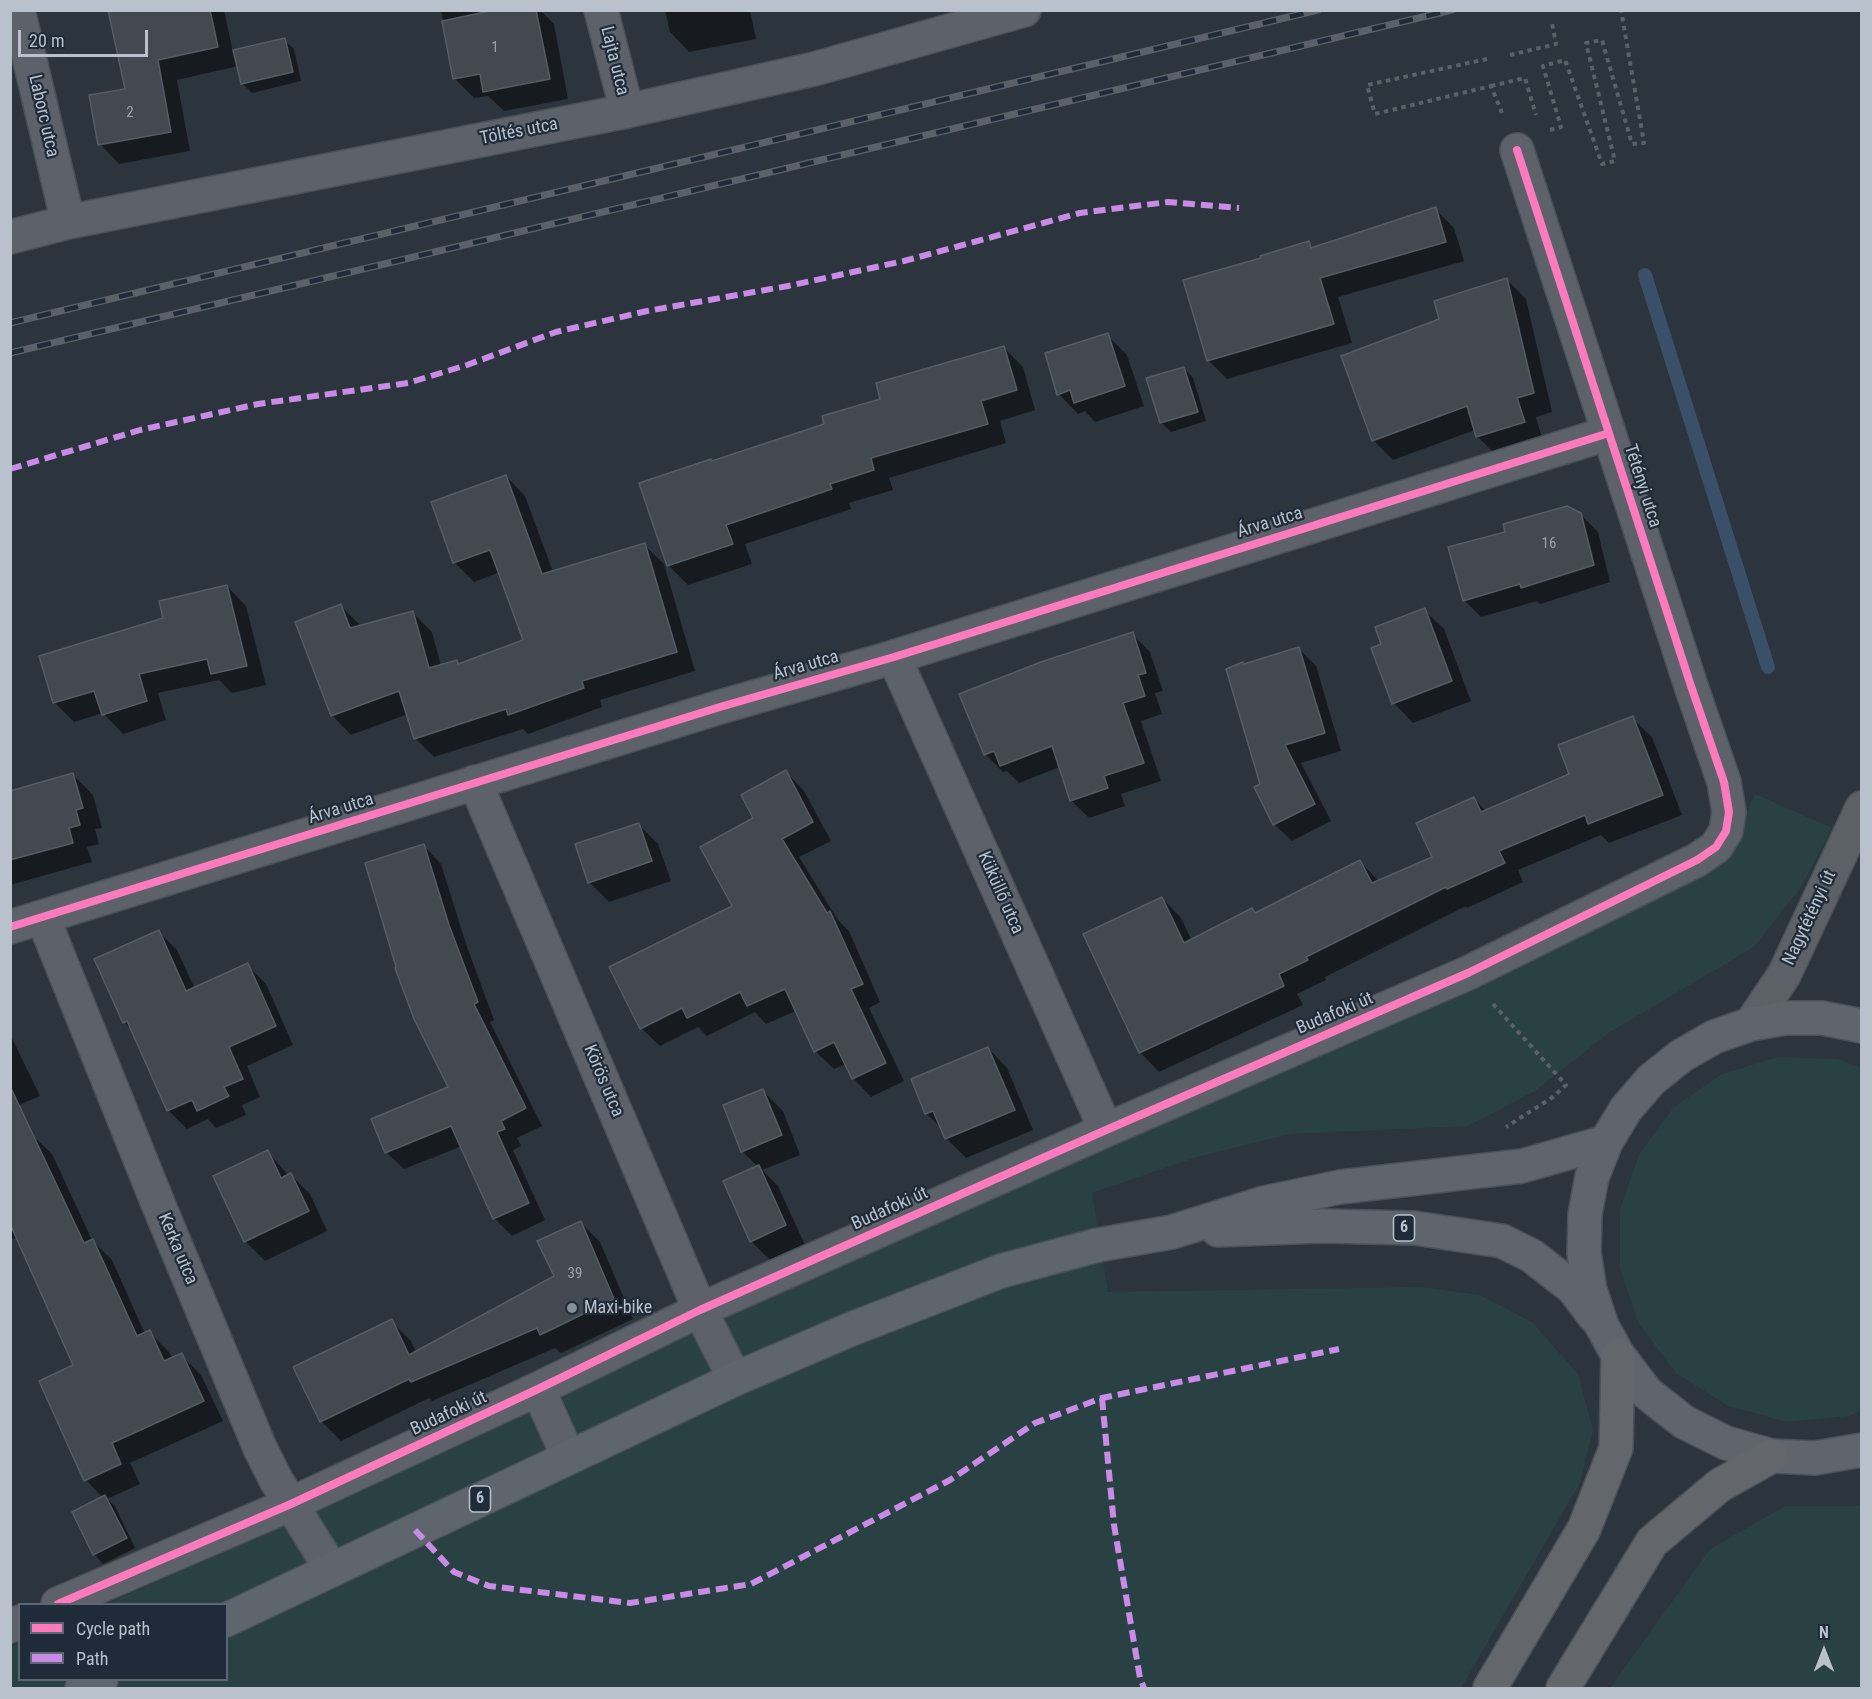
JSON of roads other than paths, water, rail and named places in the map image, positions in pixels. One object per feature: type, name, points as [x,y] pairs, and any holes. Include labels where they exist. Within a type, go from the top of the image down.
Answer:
[{"type":"highway","points":[[1490,1689],[1584,1529],[1616,1448],[1618,1355]]},
{"type":"highway","points":[[1563,1689],[1652,1542],[1720,1485],[1772,1456]]},
{"type":"main road","name":"Nagytétényi út","points":[[1751,1024],[1784,975],[1862,808]]},
{"type":"main road","name":"6","points":[[1602,1326],[1590,1290],[1584,1253],[1585,1214],[1592,1177],[1606,1142],[1626,1109],[1651,1080],[1681,1056],[1714,1037],[1751,1024],[1786,1018],[1822,1018],[1862,1026]]},
{"type":"main road","name":"6","points":[[228,1619],[568,1456],[735,1379],[849,1329],[1001,1271],[1098,1245],[1172,1232],[1264,1203],[1340,1187],[1522,1166],[1606,1142]]},
{"type":"main road","name":"6","points":[[1172,1232],[1321,1226],[1413,1228],[1502,1241],[1532,1256],[1573,1288],[1602,1326],[1618,1355],[1647,1393],[1684,1422],[1726,1443],[1772,1456],[1815,1458],[1862,1450]]},
{"type":"main road","points":[[82,1689],[98,1681]]},
{"type":"street","name":"Laborc utca","points":[[18,10],[68,222]]},
{"type":"street","name":"Lajta utca","points":[[601,10],[627,111]]},
{"type":"street","name":"Töltés utca","points":[[10,237],[68,222],[627,111],[814,69],[1024,10]]},
{"type":"street","name":"Tétényi utca","points":[[1529,141],[1609,433],[1724,782],[1729,812],[1726,831]]},
{"type":"street","name":"Árva utca","points":[[10,927],[720,707],[894,657],[1609,433]]},
{"type":"street","name":"Küküllő utca","points":[[894,657],[1106,1130]]},
{"type":"street","name":"Körös utca","points":[[475,782],[700,1310],[735,1379]]},
{"type":"street","name":"Budafoki út","points":[[63,1603],[291,1504],[538,1389],[700,1310],[1106,1130],[1468,974],[1697,860],[1716,847],[1726,831]]},
{"type":"street","name":"Kerka utca","points":[[44,918],[159,1206],[255,1437],[276,1480],[332,1569]]},
{"type":"street","points":[[538,1389],[568,1456]]},
{"type":"waterway","points":[[1645,275],[1768,667]]},
{"type":"railway","points":[[10,323],[1318,10]]},
{"type":"railway","points":[[10,353],[1452,10]]},
{"type":"place","name":"Maxi-bike","points":[[572,1308]]}]
